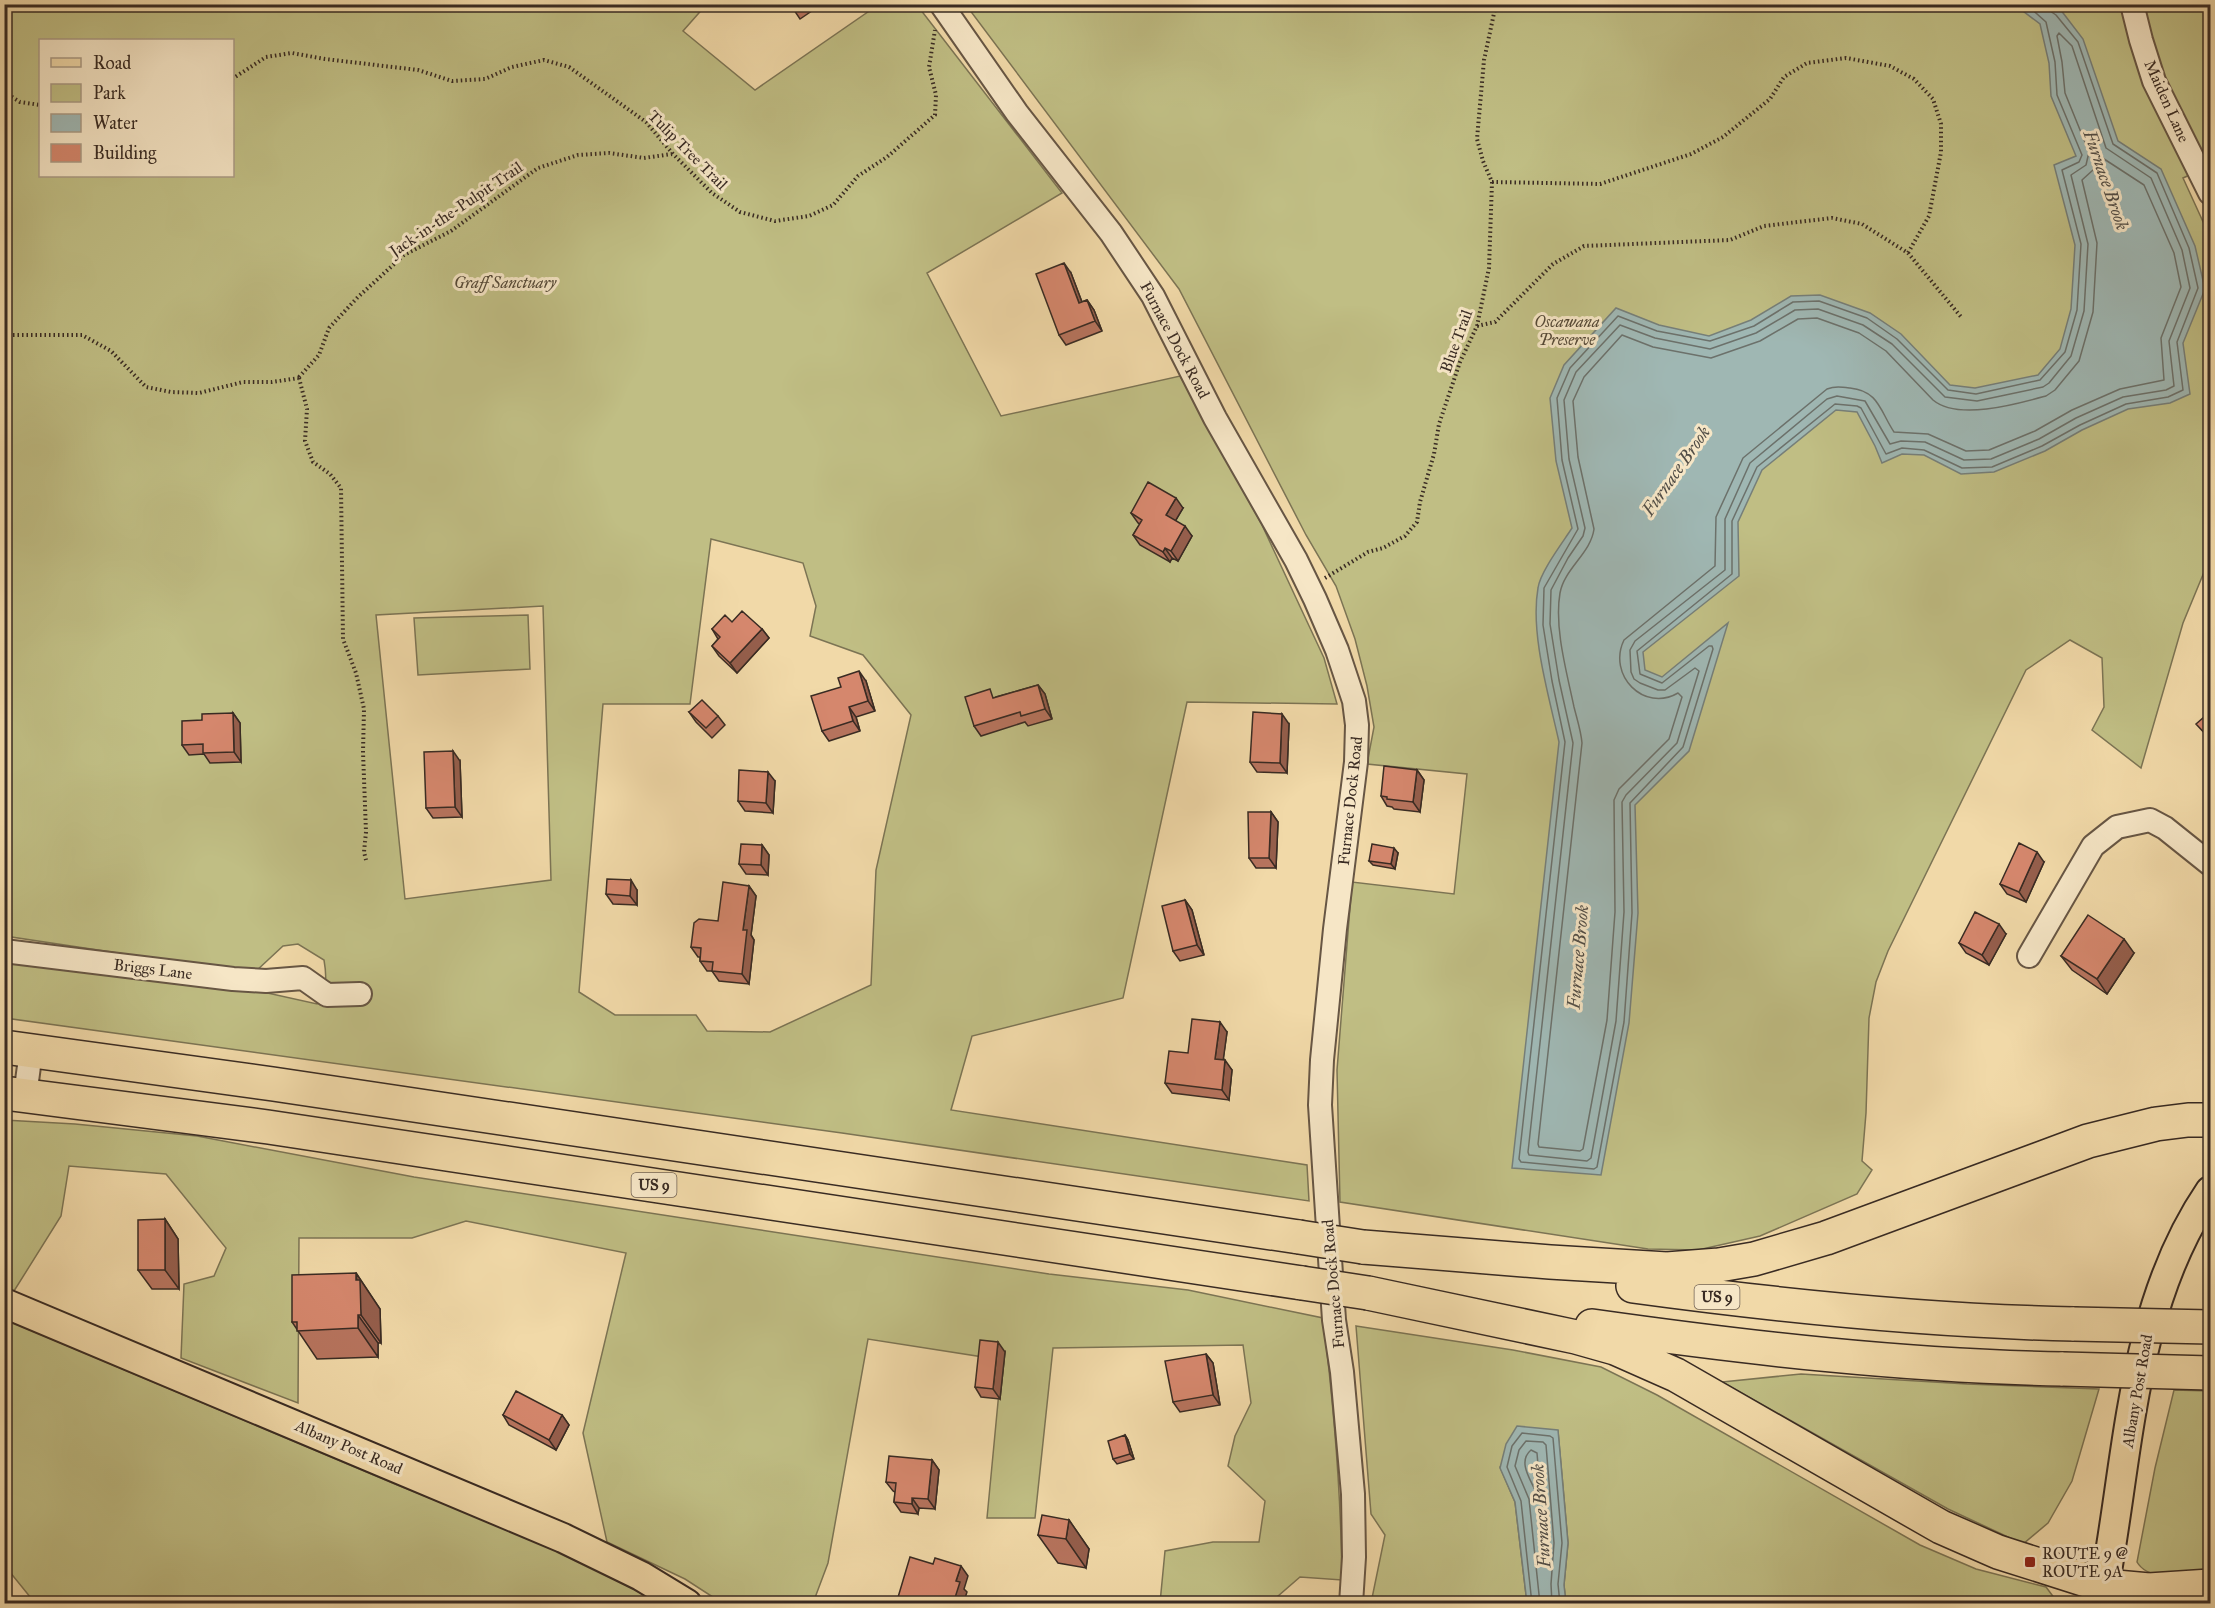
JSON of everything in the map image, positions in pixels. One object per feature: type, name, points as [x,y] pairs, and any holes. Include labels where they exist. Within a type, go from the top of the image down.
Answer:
[{"type":"highway","name":"US 9","points":[[18,1049],[285,1085],[1582,1279],[1786,1304],[1979,1322],[2211,1327]]},
{"type":"highway","name":"US 9","points":[[15,1094],[268,1127],[1599,1327],[1793,1351],[1976,1367],[2211,1372]]},
{"type":"highway","points":[[1363,1247],[1557,1263],[1667,1269],[1719,1265],[1754,1259],[1826,1238],[2099,1138],[2156,1124],[2211,1120]]},
{"type":"highway","points":[[1368,1293],[1576,1337],[1616,1348],[1676,1376],[1941,1527],[2103,1595],[2211,1586]]},
{"type":"main road","name":"Albany Post Road","points":[[2103,1595],[2147,1336],[2161,1288],[2178,1246],[2211,1191]]},
{"type":"main road","name":"Albany Post Road","points":[[4,1304],[563,1538],[641,1576],[687,1604]]},
{"type":"street","name":"Maiden Lane","points":[[2133,4],[2154,81],[2211,193]]},
{"type":"street","name":"Furnace Dock Road","points":[[944,9],[1017,113],[1089,203],[1136,268],[1164,316],[1220,426],[1309,588],[1350,684],[1358,725],[1356,762],[1335,929],[1324,1036],[1320,1105],[1334,1320],[1342,1371],[1353,1494],[1354,1557],[1350,1604]]},
{"type":"street","points":[[2029,956],[2093,846],[2117,826],[2150,820],[2165,828],[2211,864]]},
{"type":"street","name":"Briggs Lane","points":[[4,951],[233,979],[266,981],[303,978],[327,995],[360,994]]},
{"type":"street","points":[[15,1094],[18,1049]]},
{"type":"path","name":"Blue Trail","points":[[1309,588],[1368,552],[1383,548],[1405,536],[1417,522],[1439,424],[1460,362],[1477,326],[1489,267],[1492,182],[1477,138],[1484,60],[1496,4]]},
{"type":"path","name":"Tulip Tree Trail","points":[[234,78],[266,57],[292,53],[418,70],[452,81],[485,79],[512,67],[544,60],[569,67],[646,122],[673,154],[712,193],[740,212],[774,221],[809,216],[833,205],[858,176],[887,157],[935,115],[936,94],[929,67],[934,30],[944,9]]},
{"type":"path","points":[[1492,182],[1600,184],[1691,154],[1723,137],[1770,99],[1784,77],[1807,63],[1846,58],[1890,66],[1914,79],[1933,99],[1941,124],[1941,152],[1929,216],[1908,253]]},
{"type":"path","points":[[4,92],[20,102],[39,105]]},
{"type":"path","name":"Jack-in-the-Pulpit Trail","points":[[299,378],[319,355],[329,328],[357,298],[404,255],[451,231],[538,168],[578,155],[609,153],[644,158],[673,154]]},
{"type":"path","points":[[1477,326],[1496,322],[1553,264],[1584,246],[1730,240],[1764,226],[1832,218],[1862,224],[1908,253],[1962,318]]},
{"type":"path","points":[[4,335],[82,335],[111,351],[146,387],[171,392],[199,393],[243,382],[273,382],[299,378],[307,409],[305,441],[313,462],[330,474],[341,488],[343,639],[356,673],[364,709],[366,832],[364,852],[366,860]]},
{"type":"green space","name":"Graff Sanctuary","points":[[5,5],[706,5],[683,31],[755,90],[878,5],[917,5],[1062,193],[927,273],[1001,416],[1180,376],[1262,525],[1324,658],[1337,704],[1187,702],[1123,998],[972,1036],[951,1110],[1307,1165],[1309,1201],[842,1133],[5,1018],[5,958],[263,992],[317,1004],[323,993],[326,977],[324,960],[298,944],[283,946],[255,972],[5,936]],"holes":[[[711,539],[803,563],[816,606],[810,636],[863,655],[911,715],[876,870],[871,985],[770,1032],[707,1031],[696,1015],[615,1015],[579,992],[603,704],[690,704]],[[543,606],[551,880],[405,899],[376,615]]]},
{"type":"green space","name":"Oscawana Preserve","points":[[966,5],[2210,5],[2210,166],[2183,178],[2210,237],[2210,566],[2207,565],[2183,623],[2141,768],[2092,730],[2104,707],[2102,658],[2070,640],[2026,670],[1888,951],[1876,982],[1869,1018],[1862,1161],[1872,1170],[1857,1194],[1760,1236],[1698,1250],[1648,1249],[1340,1202],[1337,1070],[1352,882],[1454,894],[1467,774],[1367,764],[1374,727],[1367,686],[1355,639],[1336,586],[1306,535],[1179,289]]},
{"type":"green space","points":[[528,615],[530,669],[418,675],[414,618]]},
{"type":"green space","points":[[4,1120],[75,1124],[197,1136],[414,1177],[1049,1274],[1188,1290],[1323,1318],[1336,1449],[1342,1580],[1300,1577],[1270,1603],[1160,1603],[1165,1551],[1213,1542],[1259,1542],[1265,1501],[1228,1466],[1235,1436],[1251,1403],[1243,1345],[1053,1348],[1035,1518],[987,1518],[1002,1360],[868,1339],[828,1563],[813,1603],[722,1603],[685,1579],[607,1542],[583,1433],[626,1253],[466,1221],[412,1238],[299,1238],[298,1403],[181,1358],[184,1284],[214,1276],[226,1248],[166,1174],[69,1166],[61,1216],[14,1291],[5,1287]]},
{"type":"green space","points":[[4,1319],[395,1484],[554,1548],[660,1603],[35,1603],[5,1566]]},
{"type":"green space","points":[[1356,1326],[1513,1350],[1601,1367],[1657,1395],[1920,1545],[1976,1569],[2046,1587],[2058,1603],[1566,1603],[1564,1585],[1568,1543],[1558,1431],[1500,1467],[1515,1502],[1527,1603],[1371,1603],[1385,1535],[1371,1514]]},
{"type":"green space","points":[[1801,1374],[2099,1389],[2072,1481],[2048,1523],[2023,1544],[1948,1509],[1722,1382]]},
{"type":"green space","points":[[2174,1390],[2210,1391],[2210,1575],[2160,1575],[2143,1569],[2137,1562],[2155,1468]]},
{"type":"water","name":"Furnace Brook","points":[[2015,5],[2049,5],[2060,9],[2083,39],[2118,141],[2161,169],[2195,246],[2205,289],[2183,343],[2190,394],[2170,403],[2128,409],[2082,430],[2045,451],[1994,472],[1961,474],[1924,455],[1902,454],[1882,463],[1857,412],[1836,410],[1762,470],[1738,522],[1739,576],[1643,652],[1645,670],[1662,677],[1728,623],[1689,751],[1635,805],[1638,913],[1629,1023],[1601,1175],[1512,1168],[1559,742],[1538,645],[1536,606],[1538,588],[1543,574],[1572,528],[1556,461],[1550,398],[1564,365],[1616,308],[1659,325],[1709,336],[1751,320],[1791,296],[1820,295],[1870,313],[1901,334],[1950,385],[1975,388],[2038,375],[2060,349],[2071,309],[2075,245],[2054,165],[2076,156],[2051,96],[2049,63],[2040,24]]},
{"type":"water","name":"Furnace Brook","points":[[1517,1426],[1558,1430],[1568,1543],[1564,1585],[1566,1603],[1527,1603],[1515,1502],[1500,1468],[1506,1444]]},
{"type":"building","points":[[790,4],[800,4],[793,9]]},
{"type":"building","points":[[1064,263],[1079,303],[1087,300],[1095,321],[1059,335],[1036,274]]},
{"type":"building","points":[[1148,482],[1176,498],[1166,515],[1185,526],[1171,551],[1165,548],[1163,552],[1133,535],[1142,520],[1131,513]]},
{"type":"building","points":[[742,611],[762,629],[730,663],[712,646],[720,637],[712,629],[725,615],[732,622]]},
{"type":"building","points":[[859,671],[868,701],[849,707],[853,721],[822,731],[811,696],[841,687],[838,678]]},
{"type":"building","points":[[1038,685],[1045,709],[1021,716],[1020,712],[974,726],[965,697],[990,689],[993,698]]},
{"type":"building","points":[[702,700],[718,716],[706,728],[689,712]]},
{"type":"building","points":[[2211,711],[2211,740],[2196,724]]},
{"type":"building","points":[[1253,712],[1282,714],[1280,763],[1250,762]]},
{"type":"building","points":[[233,713],[234,752],[203,753],[203,744],[182,745],[182,721],[202,720],[202,714]]},
{"type":"building","points":[[453,751],[455,807],[426,808],[424,752]]},
{"type":"building","points":[[1384,766],[1417,770],[1413,802],[1387,799],[1381,796]]},
{"type":"building","points":[[739,770],[768,772],[766,803],[738,801]]},
{"type":"building","points":[[1248,812],[1271,812],[1269,858],[1249,858]]},
{"type":"building","points":[[2019,843],[2037,852],[2019,892],[2000,884]]},
{"type":"building","points":[[741,844],[762,845],[761,865],[739,864]]},
{"type":"building","points":[[1372,844],[1394,848],[1391,864],[1369,861]]},
{"type":"building","points":[[607,879],[631,880],[630,896],[606,894]]},
{"type":"building","points":[[723,882],[749,886],[743,930],[747,930],[742,974],[712,971],[713,962],[700,961],[701,948],[691,947],[694,923],[699,919],[718,921]]},
{"type":"building","points":[[1185,900],[1197,945],[1173,951],[1162,906]]},
{"type":"building","points":[[1975,912],[1999,924],[1982,955],[1959,943]]},
{"type":"building","points":[[2088,915],[2124,939],[2097,979],[2061,956]]},
{"type":"building","points":[[1192,1019],[1220,1022],[1215,1059],[1225,1060],[1222,1090],[1165,1083],[1169,1051],[1188,1053]]},
{"type":"building","points":[[165,1219],[165,1270],[138,1270],[138,1220]]},
{"type":"building","points":[[356,1273],[356,1280],[360,1280],[361,1315],[358,1315],[358,1328],[297,1331],[297,1322],[292,1322],[292,1275]]},
{"type":"building","points":[[980,1340],[998,1342],[993,1389],[975,1387]]},
{"type":"building","points":[[1206,1354],[1213,1395],[1173,1402],[1165,1361]]},
{"type":"building","points":[[516,1391],[562,1415],[549,1440],[503,1415]]},
{"type":"building","points":[[1125,1435],[1130,1454],[1113,1459],[1108,1441]]},
{"type":"building","points":[[889,1456],[932,1460],[928,1499],[912,1498],[912,1504],[894,1502],[896,1483],[886,1482]]},
{"type":"building","points":[[1042,1515],[1069,1520],[1066,1539],[1038,1535]]},
{"type":"building","points":[[910,1557],[933,1564],[935,1558],[961,1566],[956,1581],[960,1582],[953,1604],[896,1604]]},
{"type":"place","name":"ROUTE 9 @ ROUTE 9A","points":[[2030,1562]]}]
